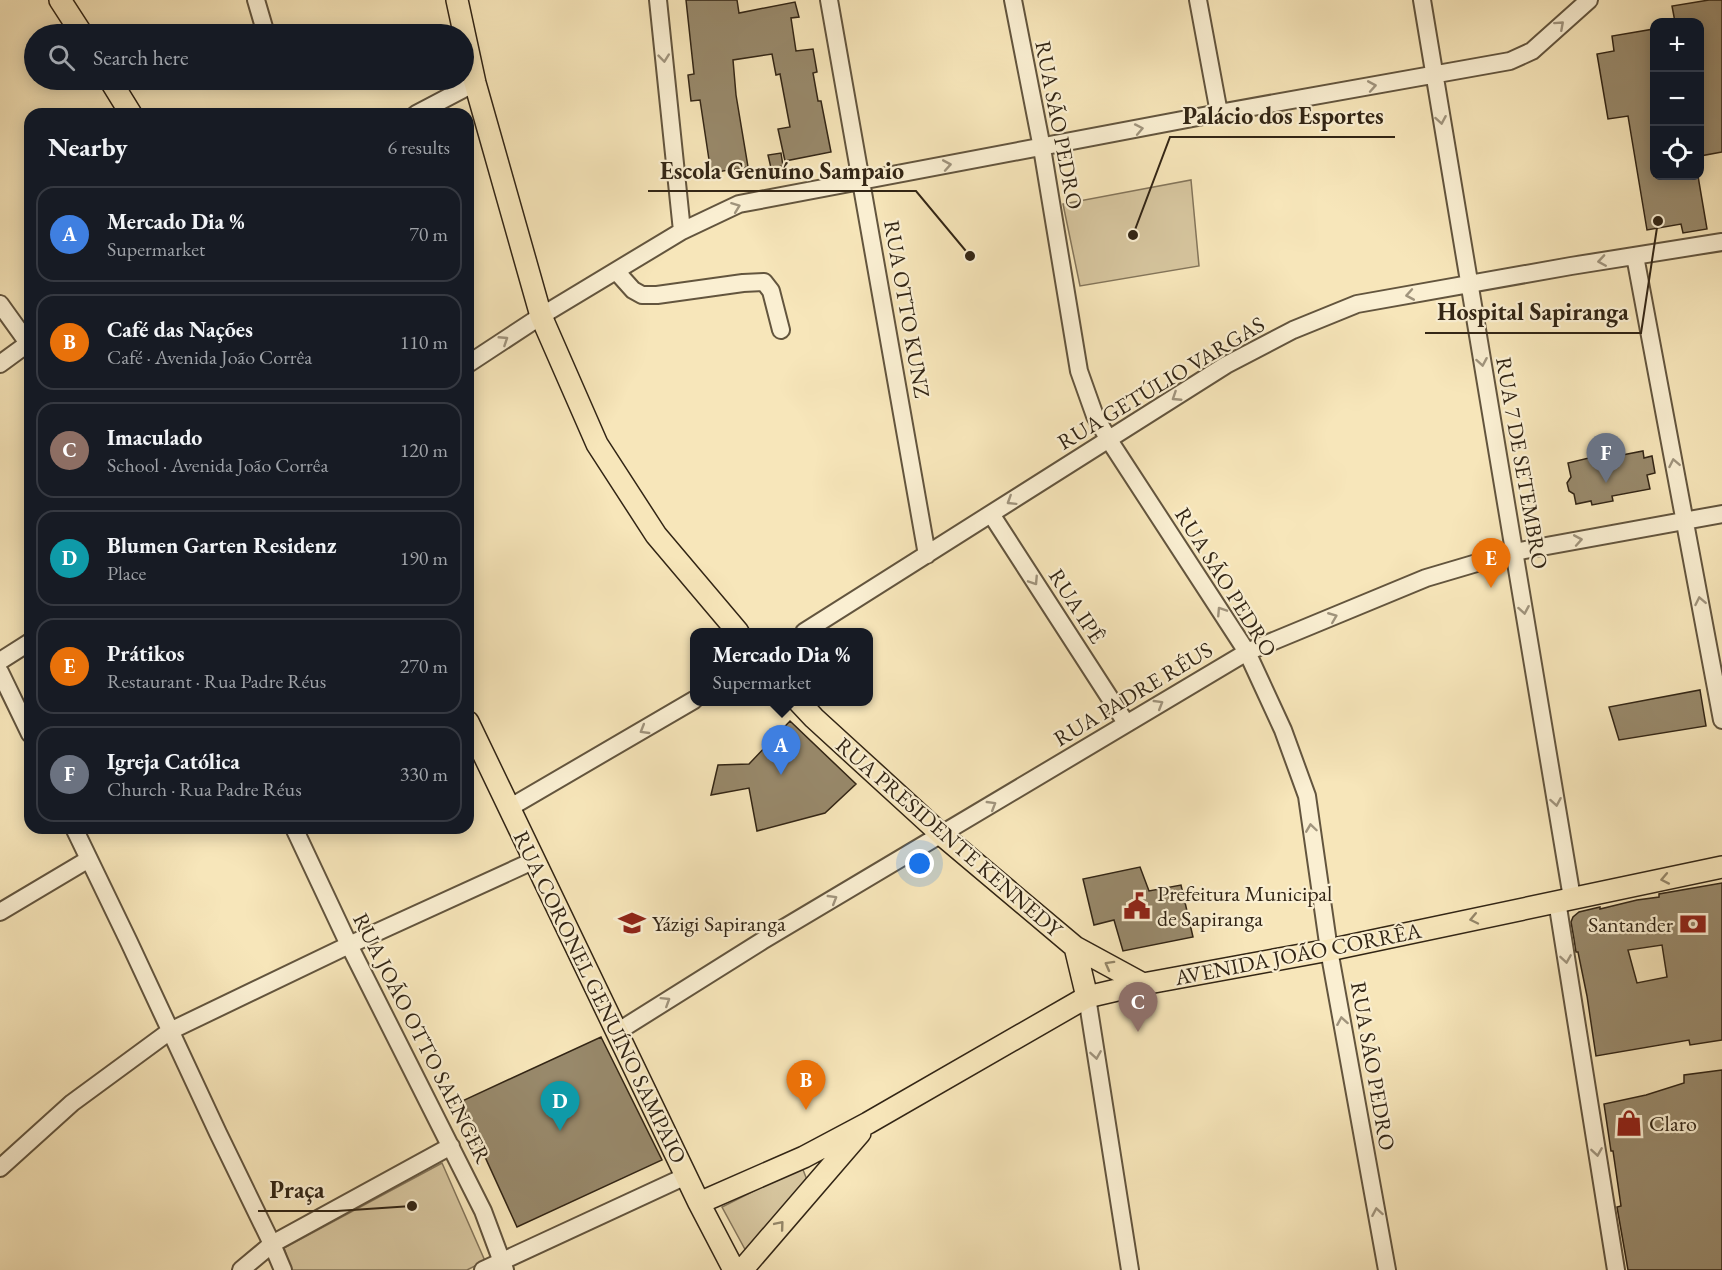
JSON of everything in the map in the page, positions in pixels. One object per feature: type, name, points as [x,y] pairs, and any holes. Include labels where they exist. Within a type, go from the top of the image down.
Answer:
[{"type":"main road","points":[[60,0],[76,24]]},
{"type":"main road","points":[[457,0],[462,24]]},
{"type":"main road","points":[[474,78],[541,316],[597,444],[656,535],[734,628]]},
{"type":"main road","points":[[116,90],[127,108]]},
{"type":"main road","name":"RUA PRESIDENTE KENNEDY","points":[[803,706],[942,835],[1076,947],[1143,984]]},
{"type":"main road","name":"RUA CORONEL GENUÍNO SAMPAIO","points":[[474,735],[699,1203],[734,1270]]},
{"type":"main road","name":"AVENIDA JOÃO CORRÊA","points":[[699,1203],[804,1157],[868,1123],[1087,997],[1143,984],[1329,950],[1722,867]]},
{"type":"main road","name":"RUA PRESIDENTE KENNEDY","points":[[1076,947],[1087,997]]},
{"type":"main road","name":"AVENIDA JOÃO CORRÊA","points":[[742,1270],[868,1123]]},
{"type":"main road","points":[[804,1157],[813,1160],[820,1178]]},
{"type":"street","points":[[256,0],[263,24]]},
{"type":"street","points":[[658,0],[682,231]]},
{"type":"street","name":"RUA OTTO KUNZ","points":[[829,0],[927,555]]},
{"type":"street","name":"RUA SÃO PEDRO","points":[[1013,0],[1042,148],[1080,371],[1095,416],[1247,652],[1283,730],[1307,796],[1329,950],[1387,1270]]},
{"type":"street","points":[[1198,0],[1219,113]]},
{"type":"street","name":"RUA 7 DE SETEMBRO","points":[[1422,0],[1514,552],[1616,1270]]},
{"type":"street","points":[[474,359],[682,231],[739,204],[1219,113],[1510,61],[1532,51],[1589,0]]},
{"type":"street","points":[[427,108],[462,90]]},
{"type":"street","name":"RUA GETÚLIO VARGAS","points":[[812,628],[1226,365],[1293,330],[1357,304],[1722,242]]},
{"type":"street","points":[[1635,256],[1722,720]]},
{"type":"street","points":[[616,271],[633,290],[642,295],[657,295],[743,282],[764,282],[771,291],[780,330]]},
{"type":"street","points":[[0,304],[24,335]]},
{"type":"street","points":[[0,364],[24,346]]},
{"type":"street","name":"RUA IPÊ","points":[[991,514],[1126,723]]},
{"type":"street","name":"RUA PADRE RÉUS","points":[[617,1032],[762,941],[1247,652],[1426,578],[1514,552],[1722,514]]},
{"type":"street","points":[[0,661],[24,646]]},
{"type":"street","points":[[0,672],[24,722]]},
{"type":"street","points":[[509,808],[690,702]]},
{"type":"street","points":[[77,834],[283,1270]]},
{"type":"street","name":"RUA JOÃO OTTO SAENGER","points":[[297,834],[349,945],[483,1211],[504,1265]]},
{"type":"street","points":[[0,912],[89,859]]},
{"type":"street","points":[[0,1168],[72,1103],[170,1031],[349,945],[535,860]]},
{"type":"street","points":[[1087,997],[1130,1270]]},
{"type":"street","points":[[241,1270],[272,1244],[451,1146]]},
{"type":"street","points":[[483,1270],[504,1265],[686,1176]]},
{"type":"shaded area","points":[[1191,180],[1199,266],[1080,286],[1063,204]]},
{"type":"shaded area","points":[[442,1163],[485,1261],[467,1270],[291,1270],[284,1248]]},
{"type":"shaded area","points":[[802,1167],[807,1180],[747,1253],[722,1207]]},
{"type":"building","points":[[686,0],[737,0],[739,13],[795,2],[799,17],[791,18],[796,51],[813,49],[817,72],[813,73],[831,152],[785,161],[778,129],[790,127],[780,74],[776,75],[772,54],[733,60],[736,95],[748,167],[711,173],[700,100],[691,101],[688,75],[694,74]]},
{"type":"building","points":[[1722,0],[1722,152],[1704,155],[1704,18],[1674,18],[1672,6]]},
{"type":"building","points":[[1650,30],[1650,180],[1699,180],[1707,229],[1683,233],[1681,224],[1647,230],[1628,116],[1608,119],[1597,54],[1614,51],[1612,36]]},
{"type":"building","points":[[781,153],[783,166],[771,168],[768,155]]},
{"type":"building","points":[[1643,451],[1644,458],[1652,456],[1655,473],[1647,475],[1650,489],[1612,496],[1613,501],[1592,505],[1591,501],[1576,504],[1574,494],[1569,491],[1567,483],[1571,477],[1568,463],[1605,454],[1607,458]]},
{"type":"building","points":[[1700,690],[1706,726],[1619,740],[1609,707]]},
{"type":"building","points":[[790,721],[856,784],[825,813],[757,831],[749,788],[711,795],[718,765],[749,764]]},
{"type":"building","name":"Prefeitura Municipal de Sapiranga","points":[[1140,867],[1149,891],[1181,885],[1193,937],[1123,951],[1114,920],[1094,925],[1083,879]]},
{"type":"building","points":[[1722,883],[1722,1040],[1690,1045],[1689,1040],[1596,1056],[1587,996],[1571,922],[1579,912],[1659,897],[1659,894]],"holes":[[[1662,945],[1667,977],[1637,983],[1628,950]]]},
{"type":"building","points":[[601,1037],[662,1160],[517,1227],[460,1102]]},
{"type":"building","points":[[1722,1070],[1722,1270],[1628,1270],[1617,1207],[1621,1206],[1604,1104],[1646,1095],[1684,1083],[1684,1075]]},
{"type":"place","name":"Hospital Sapiranga","points":[[1658,221]]},
{"type":"place","name":"Palácio dos Esportes","points":[[1133,235]]},
{"type":"place","name":"Escola Genuíno Sampaio","points":[[970,256]]},
{"type":"place","name":"Igreja Católica","points":[[1606,483]]},
{"type":"place","name":"Prátikos","points":[[1491,588]]},
{"type":"place","name":"Mercado Dia %","points":[[781,775]]},
{"type":"place","name":"Prefeitura Municipal de Sapiranga","points":[[1137,906]]},
{"type":"place","name":"Yázigi Sapiranga","points":[[632,923]]},
{"type":"place","name":"Santander","points":[[1693,924]]},
{"type":"place","name":"Imaculado","points":[[1138,1032]]},
{"type":"place","name":"Café das Nações","points":[[806,1110]]},
{"type":"place","name":"Claro","points":[[1629,1123]]},
{"type":"place","name":"Blumen Garten Residenz","points":[[560,1131]]},
{"type":"place","name":"Praça","points":[[412,1206]]}]
